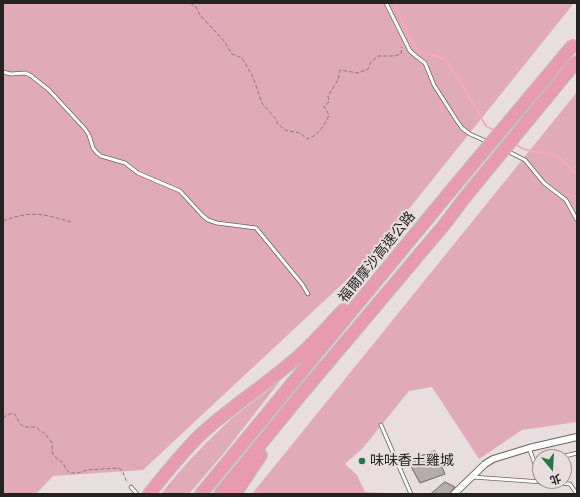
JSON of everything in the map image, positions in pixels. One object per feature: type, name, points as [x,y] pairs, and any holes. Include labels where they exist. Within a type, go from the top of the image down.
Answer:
[{"type":"highway","name":"福爾摩沙高速公路","points":[[202,493],[453,188],[575,43]]},
{"type":"highway","points":[[220,494],[300,396],[444,225],[577,61]]},
{"type":"highway","points":[[149,494],[173,464],[198,437],[295,359],[324,331],[364,286],[424,223]]},
{"type":"highway","points":[[235,494],[300,396]]},
{"type":"street","points":[[454,494],[485,464],[493,459],[529,448],[577,437]]},
{"type":"lane","points":[[386,3],[410,50],[426,63],[439,95],[462,128],[470,134],[525,160],[544,183],[566,200],[577,220]]},
{"type":"lane","points":[[3,72],[11,74],[25,73],[30,75],[49,90],[85,129],[89,135],[93,148],[101,156],[125,163],[138,173],[180,191],[208,220],[217,223],[256,228],[302,284],[308,294]]},
{"type":"lane","points":[[381,425],[411,494]]},
{"type":"lane","points":[[529,448],[532,456]]},
{"type":"lane","points":[[471,477],[570,484],[577,494]]},
{"type":"lane","points":[[132,487],[137,494]]},
{"type":"path","points":[[190,3],[196,7],[200,15],[224,41],[232,54],[242,58],[253,77],[262,103],[275,118],[278,124],[285,130],[300,133],[307,139],[313,137],[325,124],[329,115],[324,106],[329,102],[328,96],[338,80],[340,70],[358,73],[368,69],[378,56],[394,56],[401,54],[402,45],[405,41]]},
{"type":"path","points":[[3,221],[26,214],[44,214],[71,222]]},
{"type":"path","points":[[3,418],[9,413],[13,413],[16,415],[21,425],[26,428],[36,427],[41,430],[52,442],[52,452],[54,456],[63,463],[70,473],[78,473],[87,470],[118,468],[122,470],[126,480],[132,487]]},
{"type":"shaded area","points":[[3,3],[574,3],[368,260],[143,470],[53,476],[36,494],[3,494]]},
{"type":"shaded area","points":[[577,92],[577,422],[522,430],[479,459],[432,387],[409,391],[363,448],[345,464],[357,475],[365,492],[407,494],[252,494]]},
{"type":"shaded area","points":[[280,381],[224,453],[189,494],[161,494],[186,464],[231,419]]},
{"type":"building","points":[[435,451],[445,474],[420,483],[408,461]]},
{"type":"building","points":[[445,482],[455,487],[449,494],[431,494]]},
{"type":"waterway","points":[[394,3],[409,37],[419,52],[445,59],[456,74],[486,126],[495,131]]},
{"type":"waterway","points":[[515,144],[523,149],[549,153],[562,160],[577,175]]},
{"type":"place","name":"味味香土雞城","points":[[362,461]]}]
